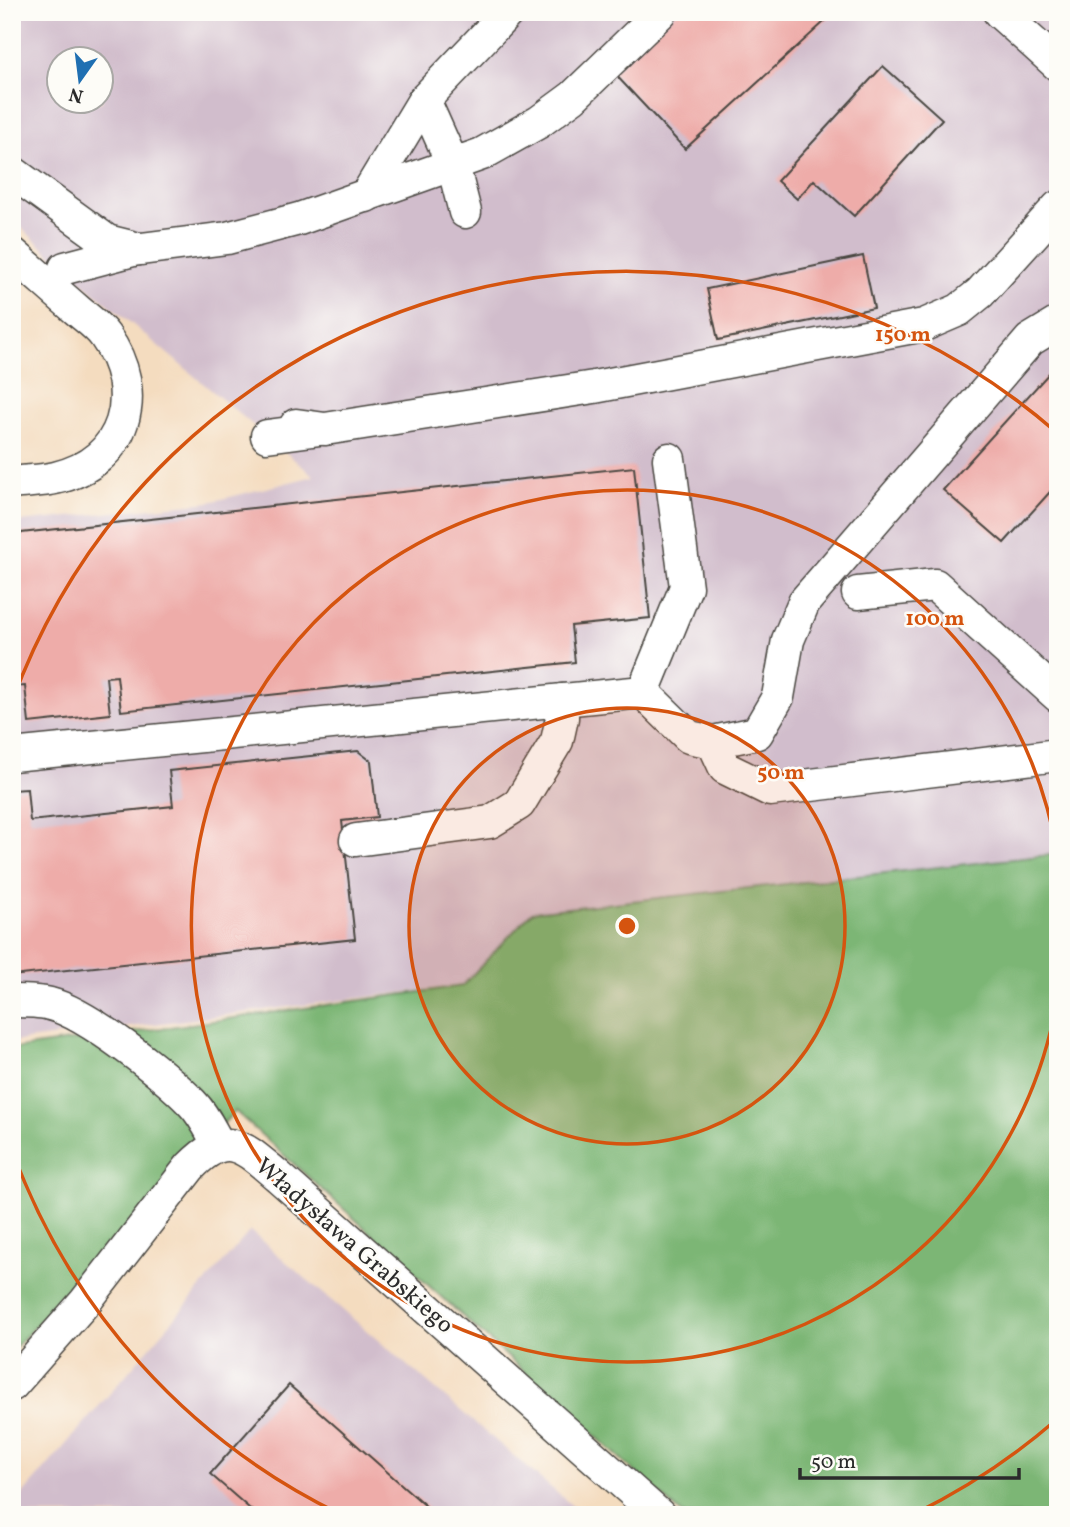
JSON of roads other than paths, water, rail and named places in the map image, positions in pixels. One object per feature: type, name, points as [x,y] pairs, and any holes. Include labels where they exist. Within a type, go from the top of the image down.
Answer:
[{"type":"street","points":[[366,195],[424,100],[508,12]]},
{"type":"street","points":[[65,268],[140,249],[227,238],[299,219],[482,154],[573,97],[662,12]]},
{"type":"street","points":[[999,12],[1058,65]]},
{"type":"street","points":[[424,100],[453,164],[465,212]]},
{"type":"street","points":[[12,172],[107,241],[140,249]]},
{"type":"street","points":[[267,436],[310,427],[594,387],[924,325],[959,310],[980,293],[1058,207]]},
{"type":"street","points":[[12,253],[103,334],[121,364],[127,400],[119,432],[108,449],[93,462],[56,478],[12,483]]},
{"type":"street","points":[[643,692],[689,737],[713,742],[757,733],[778,697],[788,640],[804,602],[1030,340],[1058,323]]},
{"type":"street","points":[[643,692],[686,587],[669,458]]},
{"type":"street","points":[[858,593],[935,585],[1058,696]]},
{"type":"street","points":[[12,755],[643,692]]},
{"type":"street","points":[[356,840],[490,822],[519,804],[556,741],[562,718],[562,700]]},
{"type":"street","points":[[713,742],[725,768],[769,790],[1058,755]]},
{"type":"street","points":[[12,1001],[50,1003],[73,1012],[111,1037],[155,1070],[193,1104],[219,1145],[201,1155],[181,1177],[85,1302],[12,1385]]},
{"type":"street","name":"Władysława Grabskiego","points":[[219,1145],[229,1144],[251,1153],[659,1515]]}]
